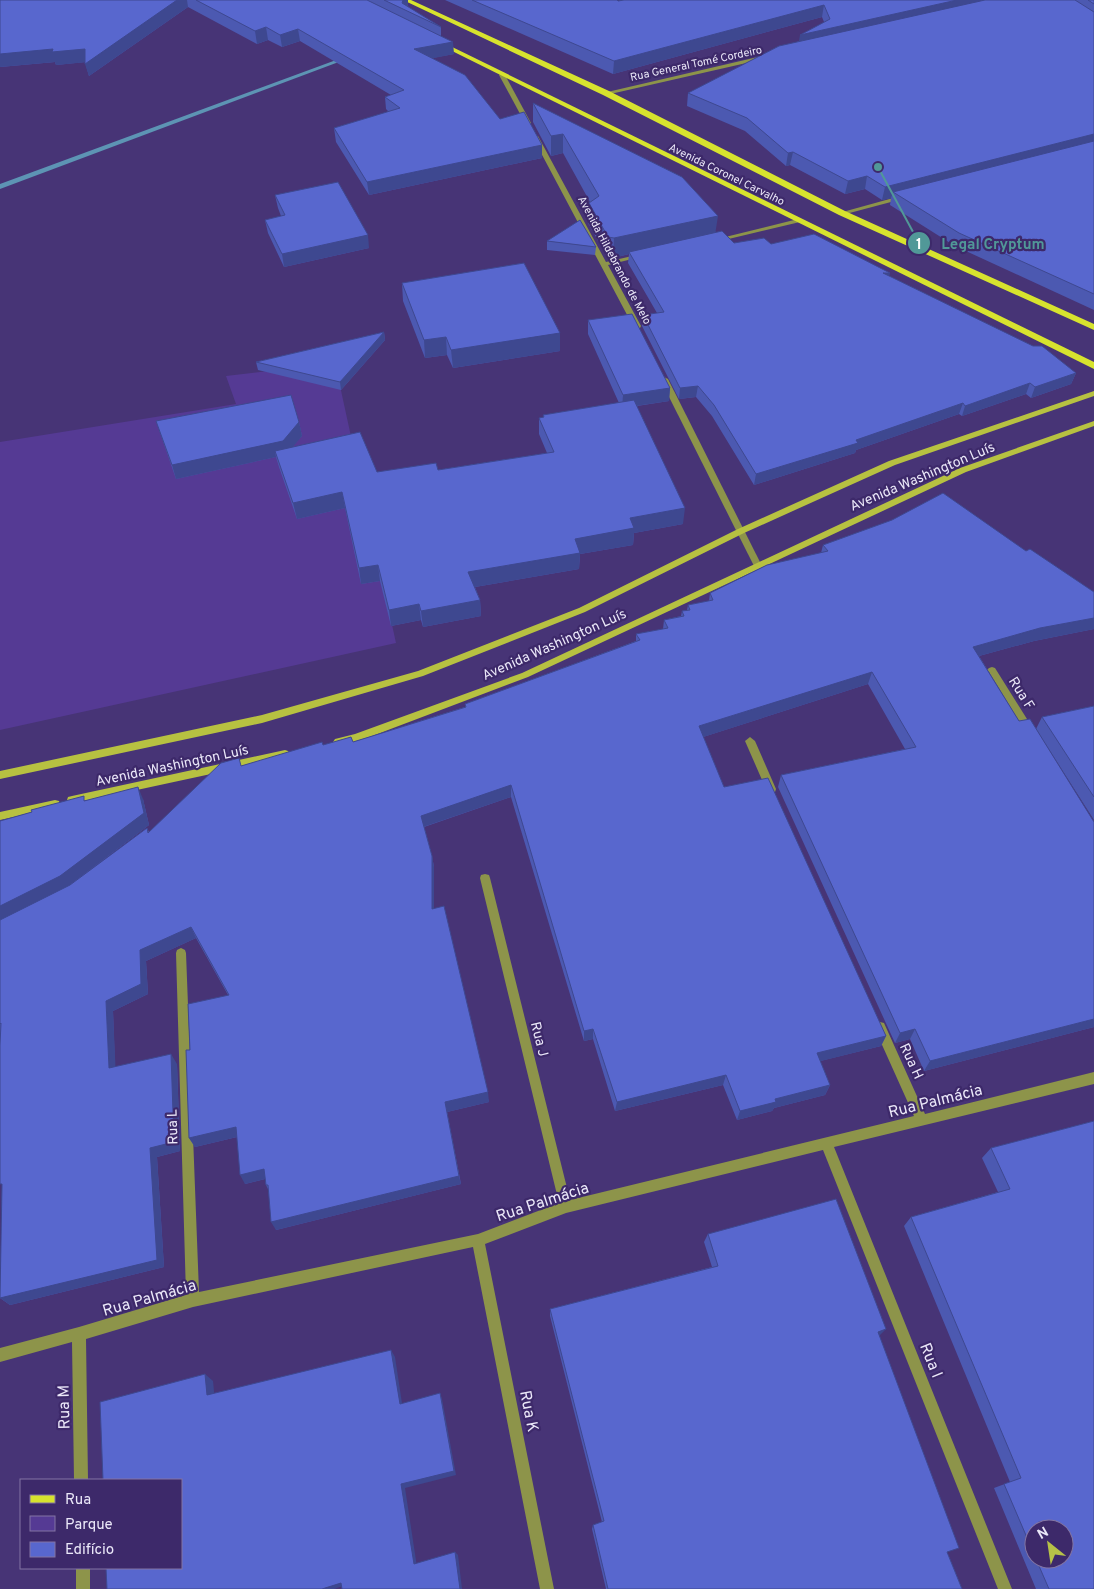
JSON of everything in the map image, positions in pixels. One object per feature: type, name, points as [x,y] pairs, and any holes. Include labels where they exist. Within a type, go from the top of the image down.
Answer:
[{"type":"main road","name":"Avenida Coronel Carvalho","points":[[406,0],[606,93],[842,213],[1094,327]]},
{"type":"main road","name":"Avenida Coronel Carvalho","points":[[434,40],[798,222],[1094,366]]},
{"type":"street","name":"Rua General Tomé Cordeiro","points":[[606,93],[771,56]]},
{"type":"street","name":"Avenida Hildebrando de Melo","points":[[502,75],[642,335]]},
{"type":"street","points":[[842,213],[907,196]]},
{"type":"street","points":[[712,241],[798,222]]},
{"type":"street","points":[[605,264],[654,254]]},
{"type":"street","points":[[660,371],[758,566]]},
{"type":"street","name":"Avenida Washington Luís","points":[[0,775],[262,719],[420,674],[582,610],[741,531],[892,463],[1094,393]]},
{"type":"street","name":"Avenida Washington Luís","points":[[328,745],[356,738],[525,675],[963,470],[1094,423]]},
{"type":"street","name":"Rua F","points":[[992,670],[1032,735]]},
{"type":"street","points":[[750,741],[774,795]]},
{"type":"street","name":"Avenida Washington Luís","points":[[0,816],[299,751]]},
{"type":"street","points":[[210,781],[224,768]]},
{"type":"street","name":"Rua J","points":[[485,878],[566,1207]]},
{"type":"street","name":"Rua L","points":[[181,953],[193,1300]]},
{"type":"street","name":"Rua H","points":[[877,1020],[922,1120]]},
{"type":"street","name":"Rua Palmácia","points":[[0,1355],[193,1300],[478,1240],[566,1207],[1094,1078]]},
{"type":"street","name":"Rua I","points":[[826,1143],[1005,1589]]},
{"type":"street","name":"Rua K","points":[[478,1240],[547,1589]]},
{"type":"street","name":"Rua M","points":[[79,1334],[81,1479]]},
{"type":"street","points":[[83,1569],[83,1589]]},
{"type":"green space","points":[[335,363],[396,643],[0,730],[0,442],[236,404],[226,376]]},
{"type":"building","points":[[0,0],[177,0],[85,64],[85,49],[52,52],[53,49],[0,54]]},
{"type":"building","points":[[196,0],[367,0],[453,42],[414,49],[465,75],[500,119],[524,112],[542,145],[367,182],[334,128],[400,108],[385,97],[404,90],[298,29],[280,35],[266,27],[255,31]]},
{"type":"building","points":[[384,0],[403,0],[402,3],[441,27]]},
{"type":"building","points":[[472,0],[957,0],[800,35],[830,19],[824,5],[614,61]]},
{"type":"building","points":[[985,0],[1075,0],[1094,12],[1094,134],[885,187],[867,176],[848,181],[793,152],[788,153],[747,118],[688,93],[779,46]]},
{"type":"building","points":[[533,103],[682,177],[718,216],[614,238],[608,237],[589,203],[599,196],[563,134],[551,136]]},
{"type":"building","points":[[1094,141],[1094,294],[959,233],[893,192]]},
{"type":"building","points":[[338,182],[368,235],[282,254],[265,220],[285,215],[275,195]]},
{"type":"building","points":[[580,220],[596,247],[547,241]]},
{"type":"building","points":[[722,231],[734,243],[764,238],[771,244],[814,234],[890,273],[883,273],[1033,346],[1042,346],[1076,373],[1035,387],[1030,383],[965,406],[963,403],[856,440],[858,443],[756,474],[714,405],[698,386],[680,388],[643,315],[664,312],[629,252]]},
{"type":"building","points":[[524,263],[560,333],[451,350],[446,337],[424,340],[402,283]]},
{"type":"building","points":[[632,314],[670,388],[623,395],[588,320]]},
{"type":"building","points":[[384,332],[340,382],[256,362]]},
{"type":"building","points":[[291,395],[299,422],[283,441],[172,465],[156,421]]},
{"type":"building","points":[[634,400],[685,508],[630,518],[634,528],[575,539],[580,553],[468,572],[480,600],[421,611],[419,604],[389,610],[378,565],[359,568],[342,492],[293,503],[275,451],[360,432],[377,472],[436,463],[438,470],[554,452],[539,418],[544,417],[543,415]]},
{"type":"building","points":[[943,493],[1026,551],[1030,549],[1094,592],[1094,618],[1040,628],[973,647],[1019,721],[1030,719],[1094,822],[1094,1019],[930,1061],[915,1029],[900,1033],[781,775],[916,747],[872,672],[699,726],[724,787],[768,778],[886,1036],[817,1053],[830,1085],[775,1099],[776,1102],[740,1111],[726,1075],[617,1102],[593,1029],[584,1031],[511,785],[421,816],[432,856],[432,909],[444,906],[488,1092],[445,1102],[459,1176],[271,1222],[268,1185],[266,1185],[264,1169],[240,1175],[236,1127],[189,1138],[186,1050],[190,1050],[188,1004],[229,995],[191,927],[140,950],[141,984],[106,1001],[109,1068],[171,1054],[174,1142],[150,1148],[157,1260],[0,1298],[2,1184],[0,1184],[0,920],[70,885],[147,828],[148,833],[221,763],[239,758],[241,766],[322,742],[323,745],[351,737],[353,742],[466,707],[465,704],[640,640],[636,634],[668,628],[664,620],[684,616],[682,611],[690,610],[688,605],[713,600],[710,593],[767,565],[828,551],[823,545],[892,520]]},
{"type":"building","points":[[1094,706],[1094,797],[1042,717]]},
{"type":"building","points":[[138,787],[144,813],[60,876],[0,906],[0,821],[32,812],[31,810],[84,796],[84,801]]},
{"type":"building","points":[[1094,1121],[1094,1589],[1049,1589],[1040,1569],[1074,1569],[1074,1519],[1024,1519],[1024,1531],[1004,1484],[1021,1478],[911,1217],[1010,1189],[991,1148]]},
{"type":"building","points":[[836,1199],[886,1329],[878,1332],[959,1548],[947,1552],[962,1589],[608,1589],[593,1525],[604,1521],[550,1309],[718,1266],[708,1234]]},
{"type":"building","points":[[391,1350],[400,1404],[440,1393],[454,1471],[401,1484],[414,1564],[455,1552],[460,1589],[342,1589],[341,1583],[322,1589],[107,1589],[106,1569],[182,1569],[182,1479],[103,1479],[100,1402],[205,1374],[207,1395]]},
{"type":"waterway","points":[[0,187],[349,57]]},
{"type":"place","name":"Legal Cryptum","points":[[878,167]]}]
